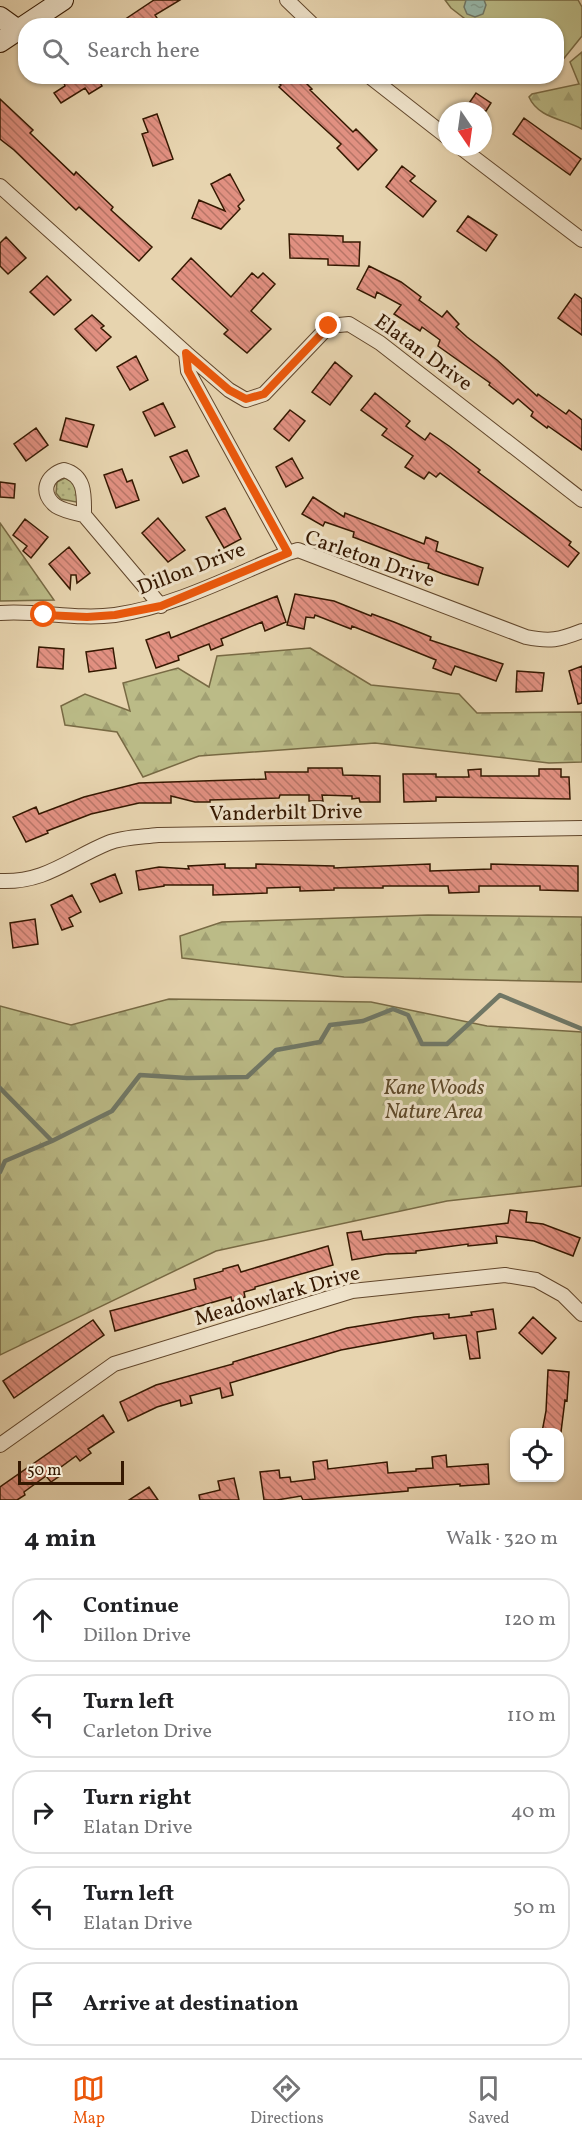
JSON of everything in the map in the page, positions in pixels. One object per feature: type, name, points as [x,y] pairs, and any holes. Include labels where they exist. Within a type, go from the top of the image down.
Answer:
[{"type":"main road","points":[[36,18],[63,0]]},
{"type":"main road","points":[[0,16],[18,30],[0,42]]},
{"type":"street","points":[[287,0],[306,18]]},
{"type":"street","points":[[379,84],[438,130]]},
{"type":"street","points":[[472,156],[582,240]]},
{"type":"street","points":[[0,186],[186,353]]},
{"type":"street","name":"Elatan Drive","points":[[186,353],[229,390],[246,399],[264,394],[329,326],[349,324],[380,343],[582,500]]},
{"type":"street","name":"Carleton Drive","points":[[186,353],[188,371],[288,553],[298,550],[526,637],[546,641],[560,640],[582,631]]},
{"type":"street","points":[[84,515],[161,606]]},
{"type":"street","name":"Dillon Drive","points":[[0,613],[87,617],[115,615],[161,606],[288,553]]},
{"type":"street","name":"Vanderbilt Drive","points":[[0,881],[14,882],[39,877],[110,842],[158,835],[582,828]]},
{"type":"street","name":"Meadowlark Drive","points":[[0,1445],[114,1364],[352,1292],[505,1275],[536,1280],[563,1295],[582,1314]]},
{"type":"green space","points":[[445,0],[578,0],[582,7],[582,36],[564,58],[564,18],[464,18]]},
{"type":"green space","points":[[582,52],[582,129],[545,114],[533,104],[529,97],[532,94],[579,84],[570,62]]},
{"type":"green space","points":[[65,478],[76,485],[76,502],[61,499],[56,493],[57,482]]},
{"type":"green space","points":[[0,523],[54,600],[0,601]]},
{"type":"green space","points":[[310,648],[371,685],[459,694],[477,713],[582,712],[582,762],[549,763],[375,743],[199,756],[143,777],[117,732],[65,725],[61,706],[85,694],[130,711],[123,683],[178,668],[209,687],[217,656]]},
{"type":"green space","points":[[428,915],[582,917],[582,982],[344,977],[182,958],[180,936],[222,922]]},
{"type":"green space","name":"Kane Woods Nature Area","points":[[169,999],[371,1002],[487,1026],[582,1032],[582,1186],[447,1201],[216,1251],[0,1355],[0,1006],[71,1025]]},
{"type":"water","points":[[466,0],[484,0],[486,5],[483,14],[475,17],[467,14],[464,7]]},
{"type":"building","points":[[154,0],[180,0],[155,15],[157,18],[127,18]]},
{"type":"building","points":[[64,84],[101,84],[102,86],[89,94],[85,88],[61,103],[54,93],[65,86]]},
{"type":"building","points":[[307,84],[312,89],[310,90],[353,132],[356,129],[377,150],[358,170],[337,148],[341,144],[279,87]]},
{"type":"building","points":[[476,93],[490,102],[470,102]]},
{"type":"building","points":[[0,99],[33,130],[30,133],[74,175],[76,172],[113,207],[111,210],[152,247],[139,261],[79,207],[76,210],[0,139]]},
{"type":"building","points":[[157,114],[173,159],[153,166],[142,134],[148,132],[143,119]]},
{"type":"building","points":[[524,118],[581,159],[570,175],[513,134]]},
{"type":"building","points":[[402,166],[415,176],[410,181],[436,201],[423,217],[386,187]]},
{"type":"building","points":[[230,174],[244,200],[238,206],[240,209],[221,229],[192,218],[199,200],[225,211],[211,184]]},
{"type":"building","points":[[468,216],[497,235],[486,251],[457,231]]},
{"type":"building","points":[[289,234],[343,236],[343,242],[360,242],[359,266],[328,265],[328,259],[290,258]]},
{"type":"building","points":[[6,237],[26,258],[8,274],[0,266],[0,243]]},
{"type":"building","points":[[191,258],[231,297],[252,273],[258,278],[263,273],[275,284],[251,311],[271,329],[247,353],[224,334],[228,330],[172,279]]},
{"type":"building","points":[[369,266],[401,282],[421,297],[419,300],[442,317],[447,311],[459,324],[456,327],[537,396],[538,394],[566,414],[569,410],[582,420],[582,450],[531,416],[533,412],[518,399],[513,404],[489,385],[490,383],[438,346],[440,340],[422,327],[420,331],[394,314],[401,305],[377,292],[375,298],[357,289]]},
{"type":"building","points":[[47,276],[71,300],[54,315],[30,292]]},
{"type":"building","points":[[575,294],[582,299],[582,335],[558,318]]},
{"type":"building","points":[[92,315],[104,326],[101,328],[111,337],[96,351],[75,329]]},
{"type":"building","points":[[136,356],[148,380],[130,390],[117,367]]},
{"type":"building","points":[[335,362],[352,376],[330,405],[312,392]]},
{"type":"building","points":[[375,393],[410,421],[406,426],[425,440],[430,433],[449,446],[480,470],[478,472],[571,542],[569,545],[579,553],[568,567],[440,473],[436,477],[429,472],[424,479],[405,467],[413,456],[382,435],[387,429],[361,410]]},
{"type":"building","points":[[163,403],[175,427],[155,436],[143,412]]},
{"type":"building","points":[[290,410],[305,421],[289,441],[274,429]]},
{"type":"building","points":[[66,418],[94,425],[87,447],[60,440]]},
{"type":"building","points":[[36,428],[48,445],[26,461],[14,444]]},
{"type":"building","points":[[187,450],[199,476],[183,483],[170,457]]},
{"type":"building","points":[[292,458],[303,478],[286,487],[276,467]]},
{"type":"building","points":[[122,469],[127,482],[132,480],[139,500],[116,508],[104,475]]},
{"type":"building","points":[[0,482],[15,484],[14,498],[0,497]]},
{"type":"building","points":[[313,497],[344,517],[345,513],[424,544],[426,537],[438,542],[436,551],[483,568],[478,585],[443,574],[428,568],[429,564],[353,537],[354,532],[325,522],[323,526],[302,514]]},
{"type":"building","points":[[225,508],[241,539],[224,548],[206,517]]},
{"type":"building","points":[[158,518],[185,550],[168,562],[142,533]]},
{"type":"building","points":[[25,519],[48,537],[31,558],[23,551],[27,546],[13,535]]},
{"type":"building","points":[[69,547],[90,573],[77,583],[76,575],[71,575],[70,589],[49,564]]},
{"type":"building","points":[[295,594],[334,601],[431,637],[430,640],[503,664],[496,681],[455,666],[451,675],[433,668],[436,660],[352,626],[351,629],[315,615],[314,618],[306,617],[304,629],[287,625]]},
{"type":"building","points":[[277,596],[286,622],[265,631],[262,622],[221,639],[223,645],[211,650],[209,644],[178,656],[179,660],[156,668],[146,640],[169,632],[171,638]]},
{"type":"building","points":[[39,647],[64,649],[63,669],[37,667]]},
{"type":"building","points":[[113,648],[116,668],[89,672],[86,652]]},
{"type":"building","points":[[582,666],[582,703],[578,704],[569,671]]},
{"type":"building","points":[[517,671],[544,673],[542,691],[516,692]]},
{"type":"building","points":[[308,768],[342,768],[343,775],[380,776],[380,802],[360,802],[359,798],[352,799],[352,796],[322,795],[323,801],[309,801],[309,795],[280,795],[279,798],[210,800],[210,802],[195,802],[171,796],[171,803],[139,803],[91,814],[26,842],[13,817],[36,807],[39,814],[84,797],[139,783],[266,779],[265,772],[308,772]]},
{"type":"building","points":[[481,769],[481,776],[539,776],[539,769],[561,769],[561,777],[569,777],[570,799],[436,797],[436,801],[404,802],[403,774],[469,777],[468,770]]},
{"type":"building","points":[[225,864],[225,868],[256,868],[256,864],[334,866],[334,868],[430,864],[430,871],[491,869],[491,864],[578,866],[578,891],[540,890],[540,886],[479,886],[479,892],[449,893],[448,886],[383,886],[383,888],[300,891],[300,887],[267,888],[267,893],[213,895],[213,885],[164,885],[139,890],[136,871],[159,867],[189,869],[188,866]]},
{"type":"building","points":[[115,874],[122,893],[100,902],[91,884]]},
{"type":"building","points":[[72,895],[81,912],[69,918],[73,926],[62,930],[51,905]]},
{"type":"building","points":[[35,919],[38,944],[13,948],[10,923]]},
{"type":"building","points":[[510,1210],[527,1212],[526,1222],[543,1224],[580,1238],[573,1256],[534,1241],[496,1236],[497,1243],[468,1246],[468,1244],[416,1251],[416,1253],[386,1254],[352,1260],[347,1233],[361,1231],[363,1240],[508,1223]]},
{"type":"building","points":[[328,1246],[333,1265],[255,1287],[255,1289],[244,1292],[245,1297],[232,1301],[231,1297],[115,1331],[110,1311],[196,1289],[194,1279],[223,1271],[223,1269],[238,1265],[241,1272]]},
{"type":"building","points":[[493,1309],[496,1329],[477,1332],[480,1358],[470,1359],[466,1335],[434,1339],[433,1333],[341,1350],[230,1383],[233,1395],[222,1398],[220,1388],[190,1396],[192,1403],[181,1406],[180,1400],[157,1407],[128,1421],[120,1402],[156,1385],[233,1364],[233,1362],[347,1328],[415,1317],[449,1314],[449,1318]]},
{"type":"building","points":[[533,1317],[556,1338],[542,1354],[519,1333]]},
{"type":"building","points":[[93,1320],[104,1335],[14,1398],[3,1381]]},
{"type":"building","points":[[548,1370],[569,1372],[567,1401],[565,1400],[562,1428],[543,1428]]},
{"type":"building","points":[[103,1415],[114,1432],[88,1449],[91,1453],[80,1461],[76,1456],[57,1470],[61,1475],[51,1482],[46,1476],[17,1500],[0,1500],[0,1487]]},
{"type":"building","points":[[446,1455],[447,1467],[488,1464],[489,1484],[408,1488],[408,1491],[303,1500],[301,1496],[264,1500],[260,1472],[279,1470],[280,1478],[290,1477],[291,1482],[315,1479],[313,1462],[327,1460],[328,1469],[387,1462],[388,1473],[416,1471],[416,1469],[433,1468],[432,1457]]},
{"type":"building","points":[[234,1478],[239,1500],[200,1500],[199,1495],[220,1490],[218,1481]]},
{"type":"building","points":[[149,1487],[158,1500],[129,1500]]},
{"type":"waterway","points":[[0,1172],[5,1161],[112,1111],[140,1075],[187,1078],[247,1077],[276,1050],[320,1042],[330,1025],[363,1021],[393,1009],[408,1015],[422,1044],[447,1044],[500,995],[582,1029]]},
{"type":"waterway","points":[[0,1088],[52,1141]]},
{"type":"route","points":[[44,615],[87,617],[115,615],[161,606],[288,553],[188,371],[186,353],[229,390],[246,399],[264,394],[329,326]]}]
